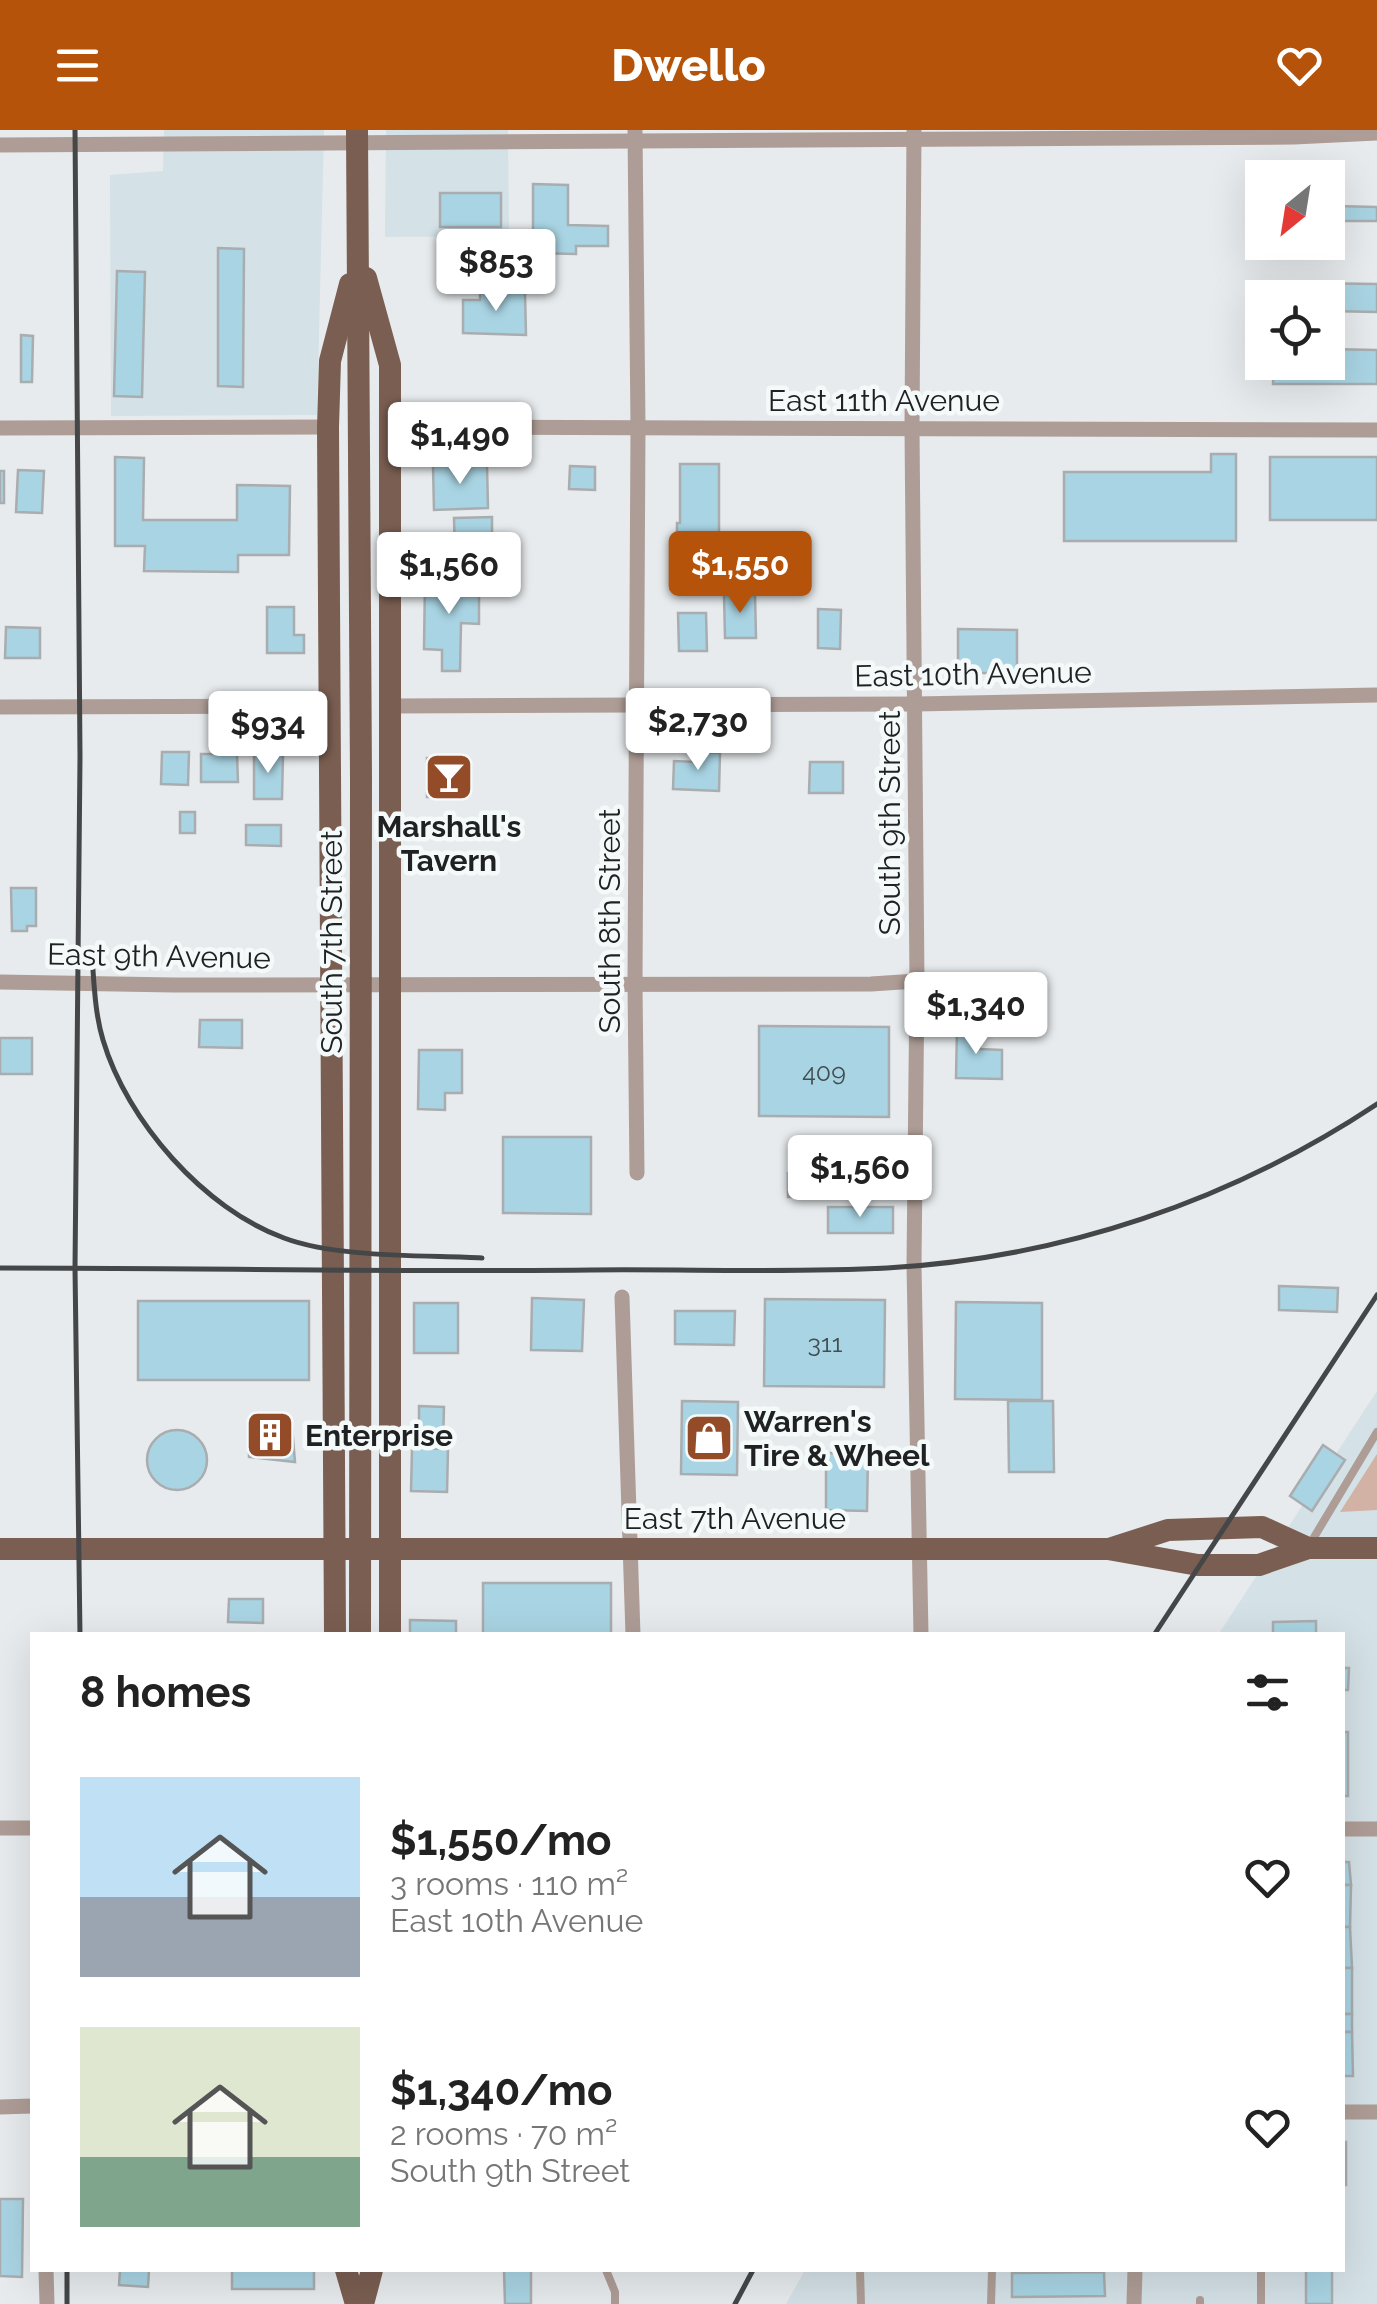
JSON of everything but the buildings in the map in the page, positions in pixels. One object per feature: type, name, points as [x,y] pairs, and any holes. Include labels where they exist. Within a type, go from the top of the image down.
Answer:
[{"type":"main road","name":"South 7th Street","points":[[357,137],[360,1632]]},
{"type":"main road","points":[[358,251],[390,364],[390,1632]]},
{"type":"main road","points":[[334,1632],[328,427],[330,360],[358,251]]},
{"type":"main road","name":"East 7th Avenue","points":[[1108,1550],[1168,1530],[1262,1527],[1308,1548]]},
{"type":"main road","name":"East 7th Avenue","points":[[0,1548],[1108,1550],[1214,1565],[1260,1564],[1308,1548],[1377,1548]]},
{"type":"main road","points":[[347,2272],[360,2304]]},
{"type":"main road","points":[[360,2272],[360,2304]]},
{"type":"main road","points":[[360,2304],[371,2272]]},
{"type":"street","points":[[0,145],[357,137],[1377,133]]},
{"type":"street","name":"South 9th Street","points":[[914,135],[914,1266],[921,1632]]},
{"type":"street","name":"South 8th Street","points":[[635,136],[637,1173]]},
{"type":"street","points":[[0,428],[328,427]]},
{"type":"street","name":"East 11th Avenue","points":[[391,427],[1377,430]]},
{"type":"street","name":"East 10th Avenue","points":[[390,706],[916,704],[1377,696]]},
{"type":"street","points":[[0,707],[329,706]]},
{"type":"street","name":"East 9th Avenue","points":[[0,982],[390,985],[917,981]]},
{"type":"street","points":[[622,1298],[633,1632]]},
{"type":"street","points":[[0,1828],[30,1828]]},
{"type":"street","points":[[1345,1829],[1377,1828]]},
{"type":"street","points":[[0,2107],[30,2106]]},
{"type":"street","points":[[1345,2112],[1377,2112]]},
{"type":"street","points":[[46,2272],[46,2304]]},
{"type":"street","points":[[1134,2304],[1135,2272]]},
{"type":"lane","points":[[1308,1548],[1377,1432]]},
{"type":"lane","points":[[607,2272],[615,2304]]},
{"type":"lane","points":[[860,2272],[860,2304]]},
{"type":"lane","points":[[991,2304],[992,2272]]},
{"type":"lane","points":[[1261,2272],[1261,2304]]},
{"type":"shaded area","points":[[164,130],[324,130],[317,415],[111,416],[110,175],[163,171]]},
{"type":"shaded area","points":[[386,130],[508,130],[509,236],[385,237]]},
{"type":"shaded area","points":[[1377,1391],[1377,2304],[786,2304],[804,2272],[1345,2272],[1345,1632],[1220,1632]]},
{"type":"shaded area","points":[[1377,1454],[1377,1510],[1340,1512]]},
{"type":"railway","points":[[75,130],[80,757],[75,1268],[80,1632]]},
{"type":"railway","points":[[92,956],[100,1030],[114,1071],[130,1101],[172,1158],[225,1206],[284,1238],[329,1249],[482,1258]]},
{"type":"railway","points":[[0,1268],[776,1271],[952,1262],[1017,1252],[1143,1219],[1263,1169],[1377,1104]]},
{"type":"railway","points":[[1156,1632],[1377,1295]]},
{"type":"railway","points":[[67,2272],[67,2304]]},
{"type":"railway","points":[[735,2304],[752,2272]]},
{"type":"place","name":"Marshall's Tavern","points":[[449,777]]},
{"type":"place","name":"Enterprise","points":[[270,1435]]},
{"type":"place","name":"Warren's Tire & Wheel","points":[[709,1438]]}]
